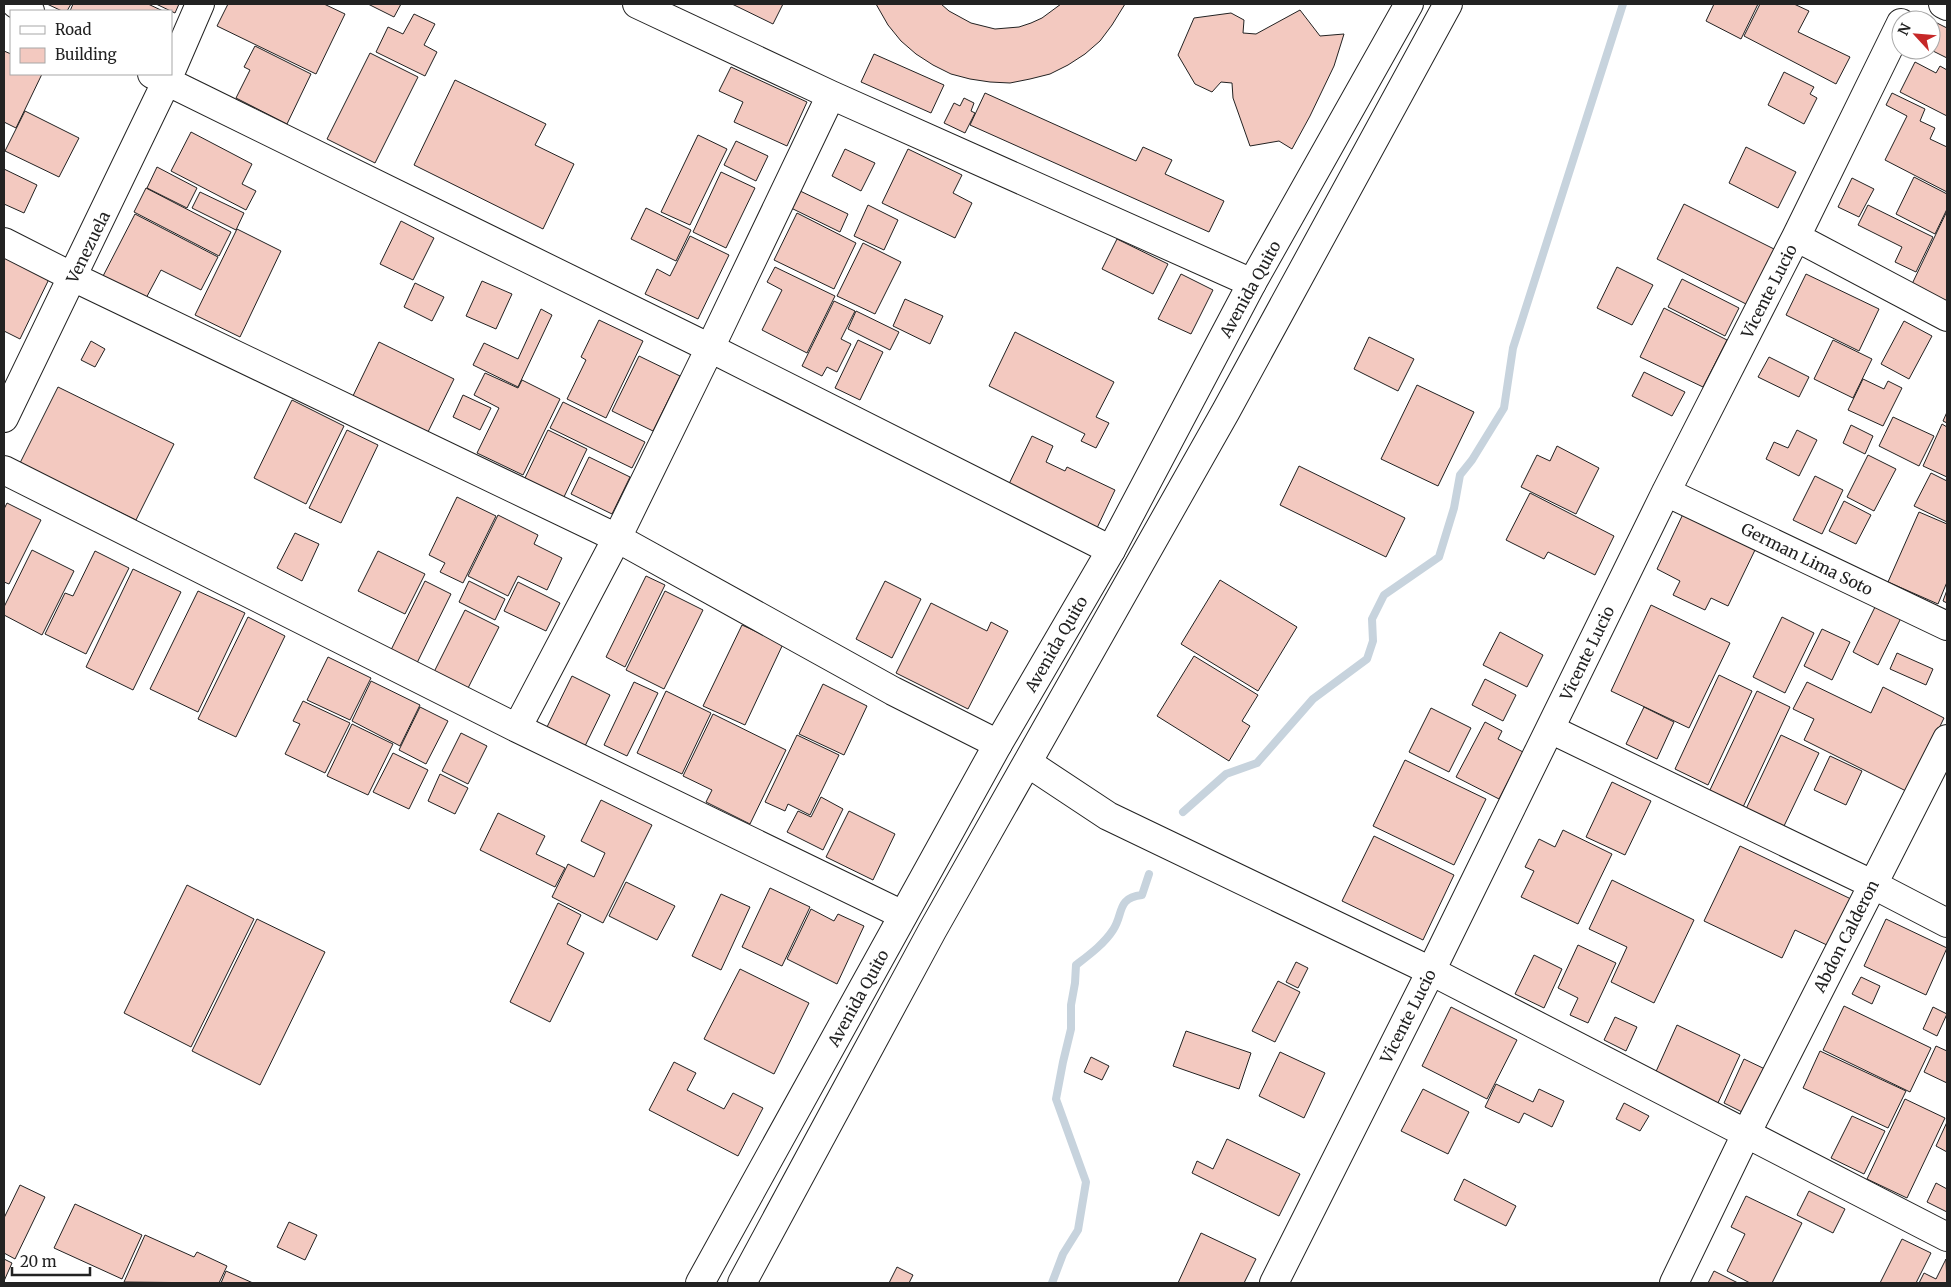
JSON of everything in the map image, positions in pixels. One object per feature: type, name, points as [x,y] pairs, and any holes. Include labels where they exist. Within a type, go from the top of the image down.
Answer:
[{"type":"main road","points":[[16,4],[28,10]]},
{"type":"main road","name":"Venezuela","points":[[172,61],[200,4]]},
{"type":"main road","points":[[637,4],[831,95],[1252,283]]},
{"type":"main road","name":"Avenida Quito","points":[[700,1283],[998,744],[1110,550],[1252,283],[1409,4]]},
{"type":"main road","name":"Avenida Quito","points":[[742,1283],[932,931],[1226,411],[1448,4]]},
{"type":"main road","points":[[1943,4],[1947,6]]},
{"type":"main road","name":"Vicente Lucio","points":[[1274,1283],[1431,971],[1666,492],[1796,237],[1891,44]]},
{"type":"main road","points":[[165,75],[1110,550]]},
{"type":"main road","name":"Venezuela","points":[[4,418],[73,278],[165,75]]},
{"type":"main road","points":[[517,728],[617,538],[831,95]]},
{"type":"main road","points":[[1796,237],[1947,318]]},
{"type":"main road","points":[[4,242],[73,278],[617,538],[893,691],[998,744]]},
{"type":"main road","points":[[4,470],[517,728],[903,915]]},
{"type":"main road","name":"German Lima Soto","points":[[1666,492],[1947,626]]},
{"type":"main road","points":[[1550,729],[1947,922]]},
{"type":"main road","name":"Abdon Calderon","points":[[1674,1283],[1746,1134],[1947,739]]},
{"type":"main road","points":[[1028,763],[1108,816],[1431,971],[1947,1237]]},
{"type":"building","points":[[47,4],[71,4],[68,10],[60,10]]},
{"type":"building","points":[[73,4],[148,4],[161,10],[70,10]]},
{"type":"building","points":[[156,4],[179,4],[175,13]]},
{"type":"building","points":[[228,4],[324,4],[345,14],[316,74],[217,26]]},
{"type":"building","points":[[368,4],[401,4],[394,17]]},
{"type":"building","points":[[732,4],[783,4],[773,24]]},
{"type":"building","points":[[876,4],[941,4],[949,11],[971,23],[995,29],[1019,27],[1031,23],[1042,18],[1061,4],[1125,4],[1100,41],[1085,54],[1050,74],[1010,83],[970,79],[951,74],[933,65],[901,41],[888,25]]},
{"type":"building","points":[[1714,4],[1758,4],[1741,39],[1706,21]]},
{"type":"building","points":[[1760,4],[1794,4],[1809,11],[1798,32],[1850,57],[1836,84],[1744,36]]},
{"type":"building","points":[[1300,10],[1320,36],[1344,34],[1334,66],[1292,149],[1279,141],[1250,146],[1233,98],[1232,83],[1221,82],[1212,92],[1195,84],[1178,55],[1194,18],[1231,13],[1244,20],[1243,33],[1256,34]]},
{"type":"building","points":[[414,14],[435,24],[424,45],[437,52],[425,76],[376,52],[388,27],[403,34]]},
{"type":"building","points":[[1941,25],[1947,28],[1947,58],[1941,55]]},
{"type":"building","points":[[255,46],[311,74],[287,124],[236,98],[250,70],[244,67]]},
{"type":"building","points":[[4,51],[10,54],[10,75],[42,75],[16,128],[4,122]]},
{"type":"building","points":[[370,53],[418,77],[375,163],[327,139]]},
{"type":"building","points":[[874,54],[944,85],[931,113],[861,82]]},
{"type":"building","points":[[1915,62],[1936,73],[1940,66],[1947,70],[1947,116],[1900,92]]},
{"type":"building","points":[[731,67],[807,102],[787,146],[734,122],[743,102],[719,91]]},
{"type":"building","points":[[1784,72],[1814,87],[1810,94],[1817,98],[1804,124],[1768,105]]},
{"type":"building","points":[[455,80],[546,124],[535,145],[574,164],[543,229],[414,165]]},
{"type":"building","points":[[985,93],[1136,161],[1143,147],[1172,160],[1165,174],[1224,201],[1209,232],[970,125]]},
{"type":"building","points":[[1892,93],[1925,109],[1920,121],[1935,128],[1930,139],[1947,147],[1947,192],[1885,160],[1907,116],[1886,105]]},
{"type":"building","points":[[964,98],[974,103],[971,111],[975,113],[965,133],[944,123],[954,103],[960,106]]},
{"type":"building","points":[[25,111],[79,138],[59,177],[5,151]]},
{"type":"building","points":[[191,132],[252,164],[242,184],[256,191],[246,210],[171,171]]},
{"type":"building","points":[[698,135],[727,149],[690,225],[661,212]]},
{"type":"building","points":[[736,141],[768,156],[756,181],[724,165]]},
{"type":"building","points":[[1746,147],[1796,172],[1778,208],[1729,183]]},
{"type":"building","points":[[845,149],[875,163],[861,191],[832,176]]},
{"type":"building","points":[[908,149],[962,175],[953,193],[972,203],[955,238],[882,203]]},
{"type":"building","points":[[157,167],[197,188],[187,208],[147,188]]},
{"type":"building","points":[[4,169],[37,185],[24,213],[4,204]]},
{"type":"building","points":[[721,172],[755,188],[726,248],[693,232]]},
{"type":"building","points":[[1914,177],[1947,194],[1947,209],[1935,234],[1896,214]]},
{"type":"building","points":[[1852,178],[1874,189],[1859,217],[1838,207]]},
{"type":"building","points":[[146,188],[231,232],[219,256],[134,212]]},
{"type":"building","points":[[796,189],[848,214],[840,232],[787,206]]},
{"type":"building","points":[[200,192],[244,213],[236,230],[192,208]]},
{"type":"building","points":[[1684,204],[1776,250],[1748,305],[1657,259]]},
{"type":"building","points":[[868,205],[898,220],[884,250],[854,236]]},
{"type":"building","points":[[1868,205],[1933,237],[1916,272],[1895,262],[1902,247],[1858,225]]},
{"type":"building","points":[[646,208],[691,230],[676,261],[631,239]]},
{"type":"building","points":[[1947,211],[1947,302],[1912,284]]},
{"type":"building","points":[[797,213],[856,243],[834,289],[774,260]]},
{"type":"building","points":[[135,214],[218,257],[201,290],[161,270],[144,302],[101,280]]},
{"type":"building","points":[[401,221],[434,238],[413,280],[380,264]]},
{"type":"building","points":[[237,229],[281,251],[240,337],[195,315]]},
{"type":"building","points":[[690,236],[729,255],[698,319],[645,294],[657,269],[670,276]]},
{"type":"building","points":[[1117,239],[1168,264],[1153,294],[1102,269]]},
{"type":"building","points":[[863,243],[901,262],[875,314],[837,296]]},
{"type":"building","points":[[4,255],[50,277],[20,339],[4,331]]},
{"type":"building","points":[[775,267],[835,296],[807,353],[762,330],[782,290],[767,282]]},
{"type":"building","points":[[1617,267],[1653,285],[1632,325],[1597,308]]},
{"type":"building","points":[[1181,274],[1213,290],[1191,334],[1158,319]]},
{"type":"building","points":[[1806,274],[1879,309],[1859,351],[1786,315]]},
{"type":"building","points":[[1682,279],[1739,308],[1725,336],[1668,307]]},
{"type":"building","points":[[482,281],[512,294],[496,329],[466,316]]},
{"type":"building","points":[[415,283],[444,297],[432,321],[404,307]]},
{"type":"building","points":[[905,299],[943,316],[930,344],[893,326]]},
{"type":"building","points":[[834,301],[855,311],[841,339],[851,344],[837,372],[827,367],[822,376],[802,366]]},
{"type":"building","points":[[1664,308],[1727,340],[1703,387],[1640,357]]},
{"type":"building","points":[[541,309],[552,315],[518,387],[473,365],[484,343],[518,359]]},
{"type":"building","points":[[856,311],[899,332],[890,350],[848,329]]},
{"type":"building","points":[[599,320],[643,341],[606,418],[567,399],[586,360],[581,357]]},
{"type":"building","points":[[1904,321],[1932,336],[1909,379],[1881,364]]},
{"type":"building","points":[[1015,332],[1114,382],[1096,417],[1109,423],[1096,448],[1081,441],[1085,434],[989,386]]},
{"type":"building","points":[[1369,337],[1414,359],[1398,391],[1354,369]]},
{"type":"building","points":[[858,340],[883,352],[860,400],[835,388]]},
{"type":"building","points":[[1833,340],[1872,359],[1853,398],[1814,379]]},
{"type":"building","points":[[91,341],[105,349],[95,367],[81,360]]},
{"type":"building","points":[[379,342],[454,379],[426,436],[351,400]]},
{"type":"building","points":[[639,356],[680,376],[653,431],[612,411]]},
{"type":"building","points":[[1769,357],[1809,377],[1799,397],[1758,377]]},
{"type":"building","points":[[1644,372],[1685,392],[1672,416],[1632,396]]},
{"type":"building","points":[[485,373],[518,388],[522,380],[560,399],[523,475],[477,453],[499,408],[474,395]]},
{"type":"building","points":[[1863,379],[1884,389],[1888,381],[1902,388],[1883,426],[1848,410]]},
{"type":"building","points":[[1417,385],[1474,412],[1438,486],[1381,459]]},
{"type":"building","points":[[58,387],[174,444],[136,520],[20,463]]},
{"type":"building","points":[[463,395],[491,408],[480,430],[453,417]]},
{"type":"building","points":[[292,400],[344,426],[306,504],[254,478]]},
{"type":"building","points":[[563,402],[645,442],[632,468],[550,428]]},
{"type":"building","points":[[1947,412],[1947,423],[1943,421]]},
{"type":"building","points":[[1893,417],[1934,436],[1919,466],[1879,446]]},
{"type":"building","points":[[1942,424],[1947,427],[1947,477],[1923,466]]},
{"type":"building","points":[[1851,425],[1873,436],[1865,454],[1843,443]]},
{"type":"building","points":[[347,430],[378,445],[341,523],[309,508]]},
{"type":"building","points":[[548,430],[587,449],[563,499],[524,480]]},
{"type":"building","points":[[1797,430],[1817,440],[1799,476],[1766,459],[1774,442],[1788,448]]},
{"type":"building","points":[[1032,436],[1053,446],[1046,462],[1065,471],[1067,467],[1115,490],[1097,528],[1008,486]]},
{"type":"building","points":[[1557,446],[1599,468],[1576,514],[1521,487],[1537,455],[1550,461]]},
{"type":"building","points":[[1868,455],[1896,469],[1874,511],[1847,497]]},
{"type":"building","points":[[589,457],[630,477],[612,514],[571,494]]},
{"type":"building","points":[[1299,466],[1405,518],[1386,557],[1280,505]]},
{"type":"building","points":[[1931,473],[1947,481],[1947,522],[1914,506]]},
{"type":"building","points":[[1815,476],[1843,490],[1822,534],[1793,520]]},
{"type":"building","points":[[1530,493],[1614,536],[1595,575],[1548,552],[1544,559],[1506,540]]},
{"type":"building","points":[[457,497],[496,516],[463,583],[440,572],[445,563],[429,555]]},
{"type":"building","points":[[1844,501],[1871,515],[1856,544],[1829,531]]},
{"type":"building","points":[[7,503],[41,520],[9,584],[4,582],[4,509]]},
{"type":"building","points":[[1919,512],[1947,524],[1947,582],[1938,604],[1888,582]]},
{"type":"building","points":[[1683,514],[1755,550],[1728,606],[1711,598],[1705,610],[1673,595],[1680,581],[1657,569]]},
{"type":"building","points":[[498,515],[538,535],[534,544],[562,558],[547,590],[518,576],[508,596],[468,576]]},
{"type":"building","points":[[295,533],[319,544],[302,581],[277,568]]},
{"type":"building","points":[[32,550],[74,571],[42,635],[4,615],[4,607]]},
{"type":"building","points":[[95,551],[129,568],[86,654],[45,634],[65,593],[73,596]]},
{"type":"building","points":[[378,551],[425,574],[405,614],[358,591]]},
{"type":"building","points":[[133,569],[181,592],[133,690],[86,667]]},
{"type":"building","points":[[646,576],[665,585],[625,667],[606,657]]},
{"type":"building","points":[[1220,580],[1297,627],[1258,691],[1181,644]]},
{"type":"building","points":[[425,581],[451,594],[416,665],[390,652]]},
{"type":"building","points":[[469,581],[505,599],[495,620],[459,602]]},
{"type":"building","points":[[885,581],[921,599],[892,658],[856,639]]},
{"type":"building","points":[[518,582],[560,603],[546,631],[504,611]]},
{"type":"building","points":[[1947,590],[1947,603],[1943,601]]},
{"type":"building","points":[[198,591],[245,613],[198,712],[150,689]]},
{"type":"building","points":[[665,591],[703,610],[664,689],[626,670]]},
{"type":"building","points":[[931,603],[987,631],[991,622],[1008,631],[968,709],[896,673]]},
{"type":"building","points":[[1651,605],[1730,643],[1689,728],[1611,691]]},
{"type":"building","points":[[1876,605],[1901,618],[1878,665],[1853,652]]},
{"type":"building","points":[[465,610],[499,627],[466,692],[432,676]]},
{"type":"building","points":[[248,617],[285,636],[236,737],[198,719]]},
{"type":"building","points":[[1782,617],[1814,633],[1785,693],[1753,677]]},
{"type":"building","points":[[742,625],[783,644],[745,725],[703,706]]},
{"type":"building","points":[[1822,629],[1850,642],[1832,680],[1804,666]]},
{"type":"building","points":[[1500,632],[1543,655],[1527,687],[1483,665]]},
{"type":"building","points":[[1897,653],[1933,669],[1926,685],[1890,669]]},
{"type":"building","points":[[1194,656],[1258,695],[1242,721],[1250,726],[1229,761],[1157,716]]},
{"type":"building","points":[[328,657],[371,678],[350,720],[307,700]]},
{"type":"building","points":[[1719,675],[1752,691],[1708,785],[1675,769]]},
{"type":"building","points":[[572,676],[610,695],[585,746],[547,727]]},
{"type":"building","points":[[1485,679],[1516,695],[1503,721],[1472,705]]},
{"type":"building","points":[[371,681],[420,705],[400,746],[352,721]]},
{"type":"building","points":[[634,682],[658,693],[627,756],[604,745]]},
{"type":"building","points":[[1807,682],[1871,713],[1883,687],[1944,718],[1908,792],[1804,740],[1814,719],[1793,709]]},
{"type":"building","points":[[823,684],[867,706],[844,755],[799,734]]},
{"type":"building","points":[[666,691],[711,713],[682,774],[637,753]]},
{"type":"building","points":[[1757,691],[1790,707],[1743,807],[1709,792]]},
{"type":"building","points":[[303,701],[350,723],[325,773],[285,754],[300,724],[293,721]]},
{"type":"building","points":[[420,707],[448,721],[426,764],[399,750]]},
{"type":"building","points":[[1644,707],[1674,722],[1657,759],[1626,744]]},
{"type":"building","points":[[1431,708],[1471,728],[1449,772],[1409,752]]},
{"type":"building","points":[[713,714],[786,750],[750,824],[706,802],[712,790],[683,776]]},
{"type":"building","points":[[1485,722],[1502,731],[1498,739],[1523,752],[1499,799],[1456,777]]},
{"type":"building","points":[[352,724],[393,744],[368,795],[327,776]]},
{"type":"building","points":[[461,733],[487,746],[468,784],[442,771]]},
{"type":"building","points":[[797,735],[839,755],[810,815],[788,804],[785,811],[765,802]]},
{"type":"building","points":[[1781,735],[1819,753],[1784,826],[1746,809]]},
{"type":"building","points":[[393,753],[428,770],[409,809],[373,792]]},
{"type":"building","points":[[1830,756],[1862,771],[1846,805],[1814,790]]},
{"type":"building","points":[[1405,760],[1486,799],[1454,865],[1373,826]]},
{"type":"building","points":[[440,774],[468,788],[455,814],[428,801]]},
{"type":"building","points":[[1612,782],[1651,801],[1625,855],[1586,837]]},
{"type":"building","points":[[821,797],[843,809],[823,850],[787,832],[798,811],[811,817]]},
{"type":"building","points":[[601,800],[652,825],[603,923],[552,897],[568,864],[594,877],[605,853],[581,841]]},
{"type":"building","points":[[849,811],[895,834],[873,880],[826,857]]},
{"type":"building","points":[[498,813],[545,836],[536,854],[565,868],[555,887],[480,850]]},
{"type":"building","points":[[1563,830],[1612,854],[1578,924],[1521,897],[1534,871],[1525,867],[1539,839],[1555,847]]},
{"type":"building","points":[[1374,836],[1454,875],[1423,940],[1342,901]]},
{"type":"building","points":[[1740,846],[1851,899],[1829,946],[1795,930],[1782,958],[1704,921]]},
{"type":"building","points":[[1612,880],[1694,920],[1654,1003],[1611,982],[1627,947],[1589,929]]},
{"type":"building","points":[[626,882],[675,906],[657,940],[609,916]]},
{"type":"building","points":[[187,885],[254,919],[191,1047],[124,1013]]},
{"type":"building","points":[[770,888],[810,907],[782,966],[742,947]]},
{"type":"building","points":[[721,894],[750,907],[721,970],[692,956]]},
{"type":"building","points":[[558,903],[581,915],[567,944],[584,953],[550,1022],[510,1002]]},
{"type":"building","points":[[811,909],[834,921],[838,914],[864,926],[837,984],[787,959]]},
{"type":"building","points":[[257,919],[325,952],[260,1085],[192,1051]]},
{"type":"building","points":[[1886,919],[1947,948],[1926,995],[1864,966]]},
{"type":"building","points":[[1578,945],[1616,963],[1588,1023],[1570,1015],[1578,998],[1558,988]]},
{"type":"building","points":[[1534,955],[1562,969],[1544,1008],[1515,994]]},
{"type":"building","points":[[1296,962],[1308,968],[1298,988],[1286,982]]},
{"type":"building","points":[[740,969],[809,1003],[774,1074],[704,1039]]},
{"type":"building","points":[[1861,977],[1880,986],[1872,1004],[1852,994]]},
{"type":"building","points":[[1278,981],[1300,992],[1275,1042],[1252,1031]]},
{"type":"building","points":[[1844,1006],[1931,1048],[1910,1092],[1823,1050]]},
{"type":"building","points":[[1451,1007],[1517,1040],[1487,1099],[1422,1066]]},
{"type":"building","points":[[1933,1007],[1947,1014],[1937,1036],[1923,1029]]},
{"type":"building","points":[[1615,1017],[1637,1027],[1626,1051],[1604,1040]]},
{"type":"building","points":[[1677,1025],[1740,1055],[1717,1105],[1654,1076]]},
{"type":"building","points":[[1186,1031],[1251,1053],[1239,1089],[1173,1066]]},
{"type":"building","points":[[1936,1046],[1947,1051],[1947,1083],[1924,1072]]},
{"type":"building","points":[[1820,1051],[1906,1091],[1888,1128],[1803,1088]]},
{"type":"building","points":[[1280,1052],[1325,1073],[1304,1118],[1259,1096]]},
{"type":"building","points":[[1091,1057],[1109,1066],[1102,1080],[1084,1072]]},
{"type":"building","points":[[1744,1059],[1767,1070],[1746,1114],[1724,1103]]},
{"type":"building","points":[[674,1062],[696,1073],[687,1090],[724,1109],[733,1093],[763,1108],[738,1156],[649,1110]]},
{"type":"building","points":[[1496,1084],[1533,1102],[1539,1089],[1564,1101],[1552,1127],[1524,1113],[1519,1123],[1485,1107]]},
{"type":"building","points":[[1423,1089],[1469,1112],[1448,1154],[1401,1131]]},
{"type":"building","points":[[1905,1099],[1945,1118],[1907,1198],[1867,1179]]},
{"type":"building","points":[[1624,1103],[1649,1116],[1640,1131],[1616,1119]]},
{"type":"building","points":[[1852,1116],[1885,1131],[1864,1174],[1831,1158]]},
{"type":"building","points":[[1947,1122],[1947,1152],[1936,1146]]},
{"type":"building","points":[[1227,1139],[1300,1174],[1279,1216],[1192,1173],[1197,1161],[1213,1169]]},
{"type":"building","points":[[1464,1179],[1516,1206],[1506,1226],[1454,1200]]},
{"type":"building","points":[[1936,1183],[1947,1189],[1947,1212],[1927,1202]]},
{"type":"building","points":[[20,1185],[45,1197],[15,1259],[4,1253],[4,1218]]},
{"type":"building","points":[[1809,1191],[1845,1209],[1833,1233],[1797,1215]]},
{"type":"building","points":[[1746,1196],[1802,1223],[1772,1283],[1750,1283],[1727,1271],[1745,1234],[1731,1227]]},
{"type":"building","points":[[75,1204],[142,1235],[122,1279],[54,1248]]},
{"type":"building","points":[[289,1222],[317,1235],[305,1260],[277,1247]]},
{"type":"building","points":[[1201,1233],[1256,1259],[1244,1283],[1178,1283]]},
{"type":"building","points":[[145,1235],[194,1257],[197,1252],[227,1266],[219,1283],[124,1282]]},
{"type":"building","points":[[1902,1239],[1931,1253],[1916,1283],[1880,1283]]},
{"type":"building","points":[[4,1259],[12,1263],[4,1281]]},
{"type":"building","points":[[1946,1259],[1947,1283],[1919,1283],[1924,1273],[1936,1279]]},
{"type":"building","points":[[897,1267],[913,1275],[909,1283],[889,1283]]},
{"type":"building","points":[[226,1271],[253,1283],[221,1283]]},
{"type":"building","points":[[1714,1271],[1738,1283],[1708,1283]]},
{"type":"waterway","points":[[1183,812],[1226,774],[1257,763],[1313,699],[1367,659],[1373,641],[1372,619],[1384,595],[1439,557],[1454,508],[1460,475],[1472,460],[1504,408],[1513,348],[1623,4]]},
{"type":"waterway","points":[[1052,1283],[1063,1254],[1078,1230],[1086,1182],[1056,1099],[1071,1029],[1071,1005],[1076,965],[1096,949],[1109,935],[1116,924],[1124,903],[1128,899],[1142,895],[1149,874]]}]
